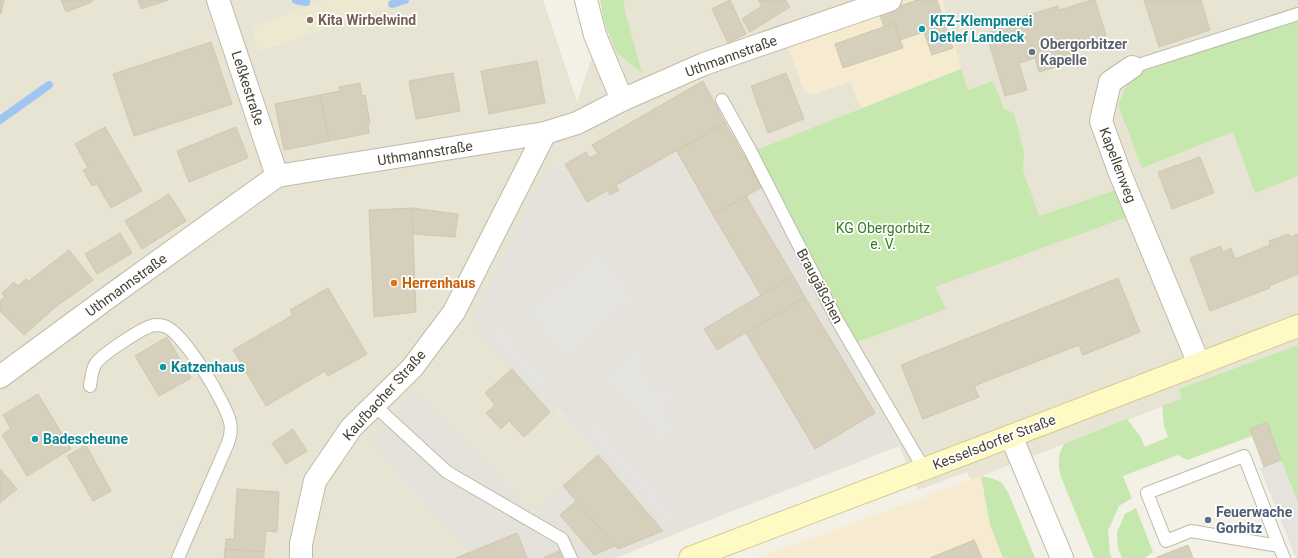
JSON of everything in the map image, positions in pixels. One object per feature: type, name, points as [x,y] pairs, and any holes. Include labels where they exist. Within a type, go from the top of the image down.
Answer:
[{"type":"main road","name":"Kesselsdorfer Straße","points":[[690,558],[1298,326]]},
{"type":"street","name":"Leßkestraße","points":[[218,0],[277,176]]},
{"type":"street","points":[[586,0],[595,35],[622,100]]},
{"type":"street","name":"Uthmannstraße","points":[[0,377],[277,176],[545,133],[577,123],[622,100],[704,64],[890,0]]},
{"type":"street","name":"Kapellenweg","points":[[1132,67],[1110,82],[1101,121],[1119,171],[1199,364]]},
{"type":"street","name":"Kaufbacher Straße","points":[[301,558],[301,544],[315,481],[351,428],[412,368],[454,312],[545,133]]},
{"type":"street","points":[[1011,436],[1062,558]]},
{"type":"lane","name":"Kapellenweg","points":[[1132,67],[1298,14]]},
{"type":"lane","name":"Braugäßchen","points":[[722,100],[750,150],[838,320],[924,469]]},
{"type":"lane","points":[[90,386],[91,376],[96,363],[107,353],[140,331],[154,325],[164,326],[181,339],[199,363],[219,396],[231,424],[228,443],[178,558]]},
{"type":"lane","points":[[374,405],[447,472],[562,539],[571,558]]},
{"type":"lane","points":[[1279,546],[1191,531],[1166,541],[1147,493],[1244,456],[1284,558]]},
{"type":"shaded area","points":[[0,0],[324,0],[252,28],[260,51],[411,0],[543,0],[577,102],[604,21],[625,12],[624,0],[1298,0],[1298,345],[1179,389],[1182,399],[971,480],[967,472],[918,490],[899,446],[703,81],[552,169],[540,182],[503,257],[512,369],[550,412],[555,407],[598,455],[533,512],[416,390],[369,440],[468,553],[470,558],[0,558]]},
{"type":"shaded area","name":"Kita Wirbelwind","points":[[324,0],[411,0],[259,51],[252,28]]},
{"type":"shaded area","points":[[909,0],[943,0],[961,69],[861,109],[850,82],[812,95],[804,91],[787,45]]},
{"type":"shaded area","points":[[703,81],[762,187],[899,446],[616,558],[470,558],[468,553],[369,440],[416,390],[533,512],[598,455],[556,407],[550,412],[471,320],[540,182],[552,169]]},
{"type":"shaded area","points":[[597,249],[640,298],[566,362],[523,313]]},
{"type":"shaded area","points":[[500,322],[554,384],[541,396],[486,334]]},
{"type":"shaded area","points":[[635,346],[650,363],[643,369],[659,388],[668,381],[682,397],[666,412],[680,428],[660,445],[600,376]]},
{"type":"shaded area","points":[[593,416],[680,515],[667,526],[580,427]]},
{"type":"shaded area","points":[[1281,460],[1298,503],[1298,558],[1296,558],[1260,468]]},
{"type":"shaded area","points":[[981,476],[990,525],[1003,558],[758,558]]},
{"type":"green space","points":[[600,0],[624,0],[625,12],[642,73],[617,53],[604,21]]},
{"type":"green space","points":[[1298,20],[1298,176],[1255,193],[1233,132],[1142,168],[1118,105],[1131,75]]},
{"type":"green space","name":"KG Obergorbitz e. V.","points":[[961,69],[968,90],[993,81],[1004,109],[1014,113],[1024,152],[1023,170],[1039,216],[1119,189],[1130,216],[935,287],[946,309],[855,343],[756,150]]},
{"type":"green space","points":[[1298,345],[1298,503],[1266,423],[1250,429],[1252,436],[1187,460],[1178,455],[1123,476],[1132,498],[1119,506],[1108,531],[1110,553],[1112,558],[1094,558],[1061,477],[1059,460],[1064,444],[1127,419],[1140,436],[1145,447],[1168,437],[1164,426],[1162,406],[1182,399],[1179,389]]},
{"type":"green space","points":[[981,476],[1001,482],[1008,492],[1035,558],[1003,558],[990,525]]},
{"type":"green space","points":[[1136,508],[1153,552],[1145,558],[1122,558],[1118,548],[1117,532],[1125,514]]},
{"type":"building","points":[[0,0],[4,0],[1,14],[0,14]]},
{"type":"building","points":[[61,0],[92,0],[92,2],[66,12]]},
{"type":"building","points":[[138,0],[168,0],[141,9]]},
{"type":"building","points":[[730,0],[746,34],[728,43],[712,9]]},
{"type":"building","points":[[758,0],[785,0],[790,7],[750,32],[742,19],[762,6]]},
{"type":"building","name":"KFZ-Klempnerei Detlef Landeck","points":[[917,0],[937,0],[953,48],[932,55],[924,32],[900,40],[894,23],[884,27],[879,13]]},
{"type":"building","name":"Obergorbitzer Kapelle","points":[[1095,0],[1106,35],[1071,46],[1075,61],[1039,72],[1035,58],[1019,63],[1027,90],[1005,96],[986,33],[1024,21],[1022,17],[1058,6],[1059,10]]},
{"type":"building","points":[[1144,0],[1201,0],[1210,30],[1159,47]]},
{"type":"building","points":[[894,23],[903,48],[843,68],[835,44]]},
{"type":"building","points":[[211,42],[232,104],[134,136],[113,74]]},
{"type":"building","points":[[537,61],[545,103],[489,114],[481,71]]},
{"type":"building","points":[[453,73],[460,111],[416,119],[409,81]]},
{"type":"building","points":[[786,73],[804,119],[768,133],[751,86]]},
{"type":"building","points":[[703,81],[725,123],[616,185],[619,190],[610,195],[608,190],[587,202],[565,164],[586,152],[589,158],[598,154],[592,145]]},
{"type":"building","points":[[360,83],[362,96],[365,95],[370,123],[368,123],[369,133],[329,141],[320,95],[340,91],[339,87]]},
{"type":"building","points":[[320,95],[329,141],[284,150],[275,104]]},
{"type":"building","points":[[725,123],[762,187],[713,215],[677,151]]},
{"type":"building","points":[[105,127],[142,191],[111,208],[97,184],[92,186],[83,170],[88,168],[75,144]]},
{"type":"building","points":[[236,127],[248,158],[189,182],[177,151]]},
{"type":"building","points":[[1200,157],[1214,193],[1172,209],[1158,172]]},
{"type":"building","points":[[169,194],[186,221],[142,249],[125,221]]},
{"type":"building","points":[[746,196],[793,276],[761,295],[713,215]]},
{"type":"building","name":"Herrenhaus","points":[[412,208],[416,312],[374,317],[369,210]]},
{"type":"building","points":[[412,208],[458,214],[455,237],[413,234]]},
{"type":"building","points":[[120,233],[132,253],[97,274],[85,254]]},
{"type":"building","points":[[1289,234],[1290,237],[1298,234],[1298,274],[1269,286],[1270,288],[1210,311],[1190,258],[1221,246],[1223,252],[1231,248],[1235,259],[1270,245],[1269,241]]},
{"type":"building","points":[[69,250],[93,280],[53,309],[24,335],[0,311],[0,301],[5,297],[2,293],[14,282],[18,286],[26,279],[29,281]]},
{"type":"building","points":[[793,276],[805,297],[717,350],[704,329]]},
{"type":"building","points":[[1118,278],[1140,332],[1083,355],[1079,345],[974,386],[979,397],[923,419],[901,365]]},
{"type":"building","points":[[328,288],[367,354],[328,376],[325,371],[266,406],[233,350],[293,315],[290,310]]},
{"type":"building","points":[[805,297],[875,413],[815,449],[746,333]]},
{"type":"building","name":"Katzenhaus","points":[[167,337],[191,378],[159,396],[135,356]]},
{"type":"building","points":[[512,369],[550,412],[524,437],[509,421],[501,429],[486,413],[495,405],[485,393]]},
{"type":"building","name":"Badescheune","points":[[38,394],[71,449],[27,476],[2,435],[11,429],[3,415]]},
{"type":"building","points":[[1267,422],[1281,460],[1264,467],[1250,429]]},
{"type":"building","points":[[293,429],[307,451],[286,464],[272,443]]},
{"type":"building","points":[[86,445],[111,491],[93,501],[67,456]]},
{"type":"building","points":[[598,455],[663,531],[618,549],[563,486]]},
{"type":"building","points":[[0,469],[17,489],[0,503]]},
{"type":"building","points":[[237,489],[279,492],[277,532],[266,531],[264,552],[225,549],[226,539],[234,539]]},
{"type":"building","points":[[576,501],[615,546],[594,555],[560,515]]},
{"type":"building","points":[[517,533],[527,558],[470,558],[468,553]]},
{"type":"building","points":[[974,540],[982,558],[930,558]]},
{"type":"building","points":[[1188,545],[1193,558],[1157,558],[1157,557]]},
{"type":"building","points":[[225,549],[264,552],[264,558],[224,558]]},
{"type":"building","points":[[559,551],[562,558],[543,558]]},
{"type":"building","points":[[468,553],[470,558],[456,558]]},
{"type":"waterway","points":[[296,0],[306,2]]},
{"type":"waterway","points":[[392,4],[405,0]]},
{"type":"waterway","points":[[0,120],[49,85]]},
{"type":"place","name":"Kita Wirbelwind","points":[[310,20]]},
{"type":"place","name":"KFZ-Klempnerei Detlef Landeck","points":[[922,29]]},
{"type":"place","name":"Obergorbitzer Kapelle","points":[[1032,52]]},
{"type":"place","name":"Herrenhaus","points":[[394,283]]},
{"type":"place","name":"Katzenhaus","points":[[163,367]]},
{"type":"place","name":"Badescheune","points":[[35,439]]},
{"type":"place","name":"Feuerwache Gorbitz","points":[[1208,520]]}]
